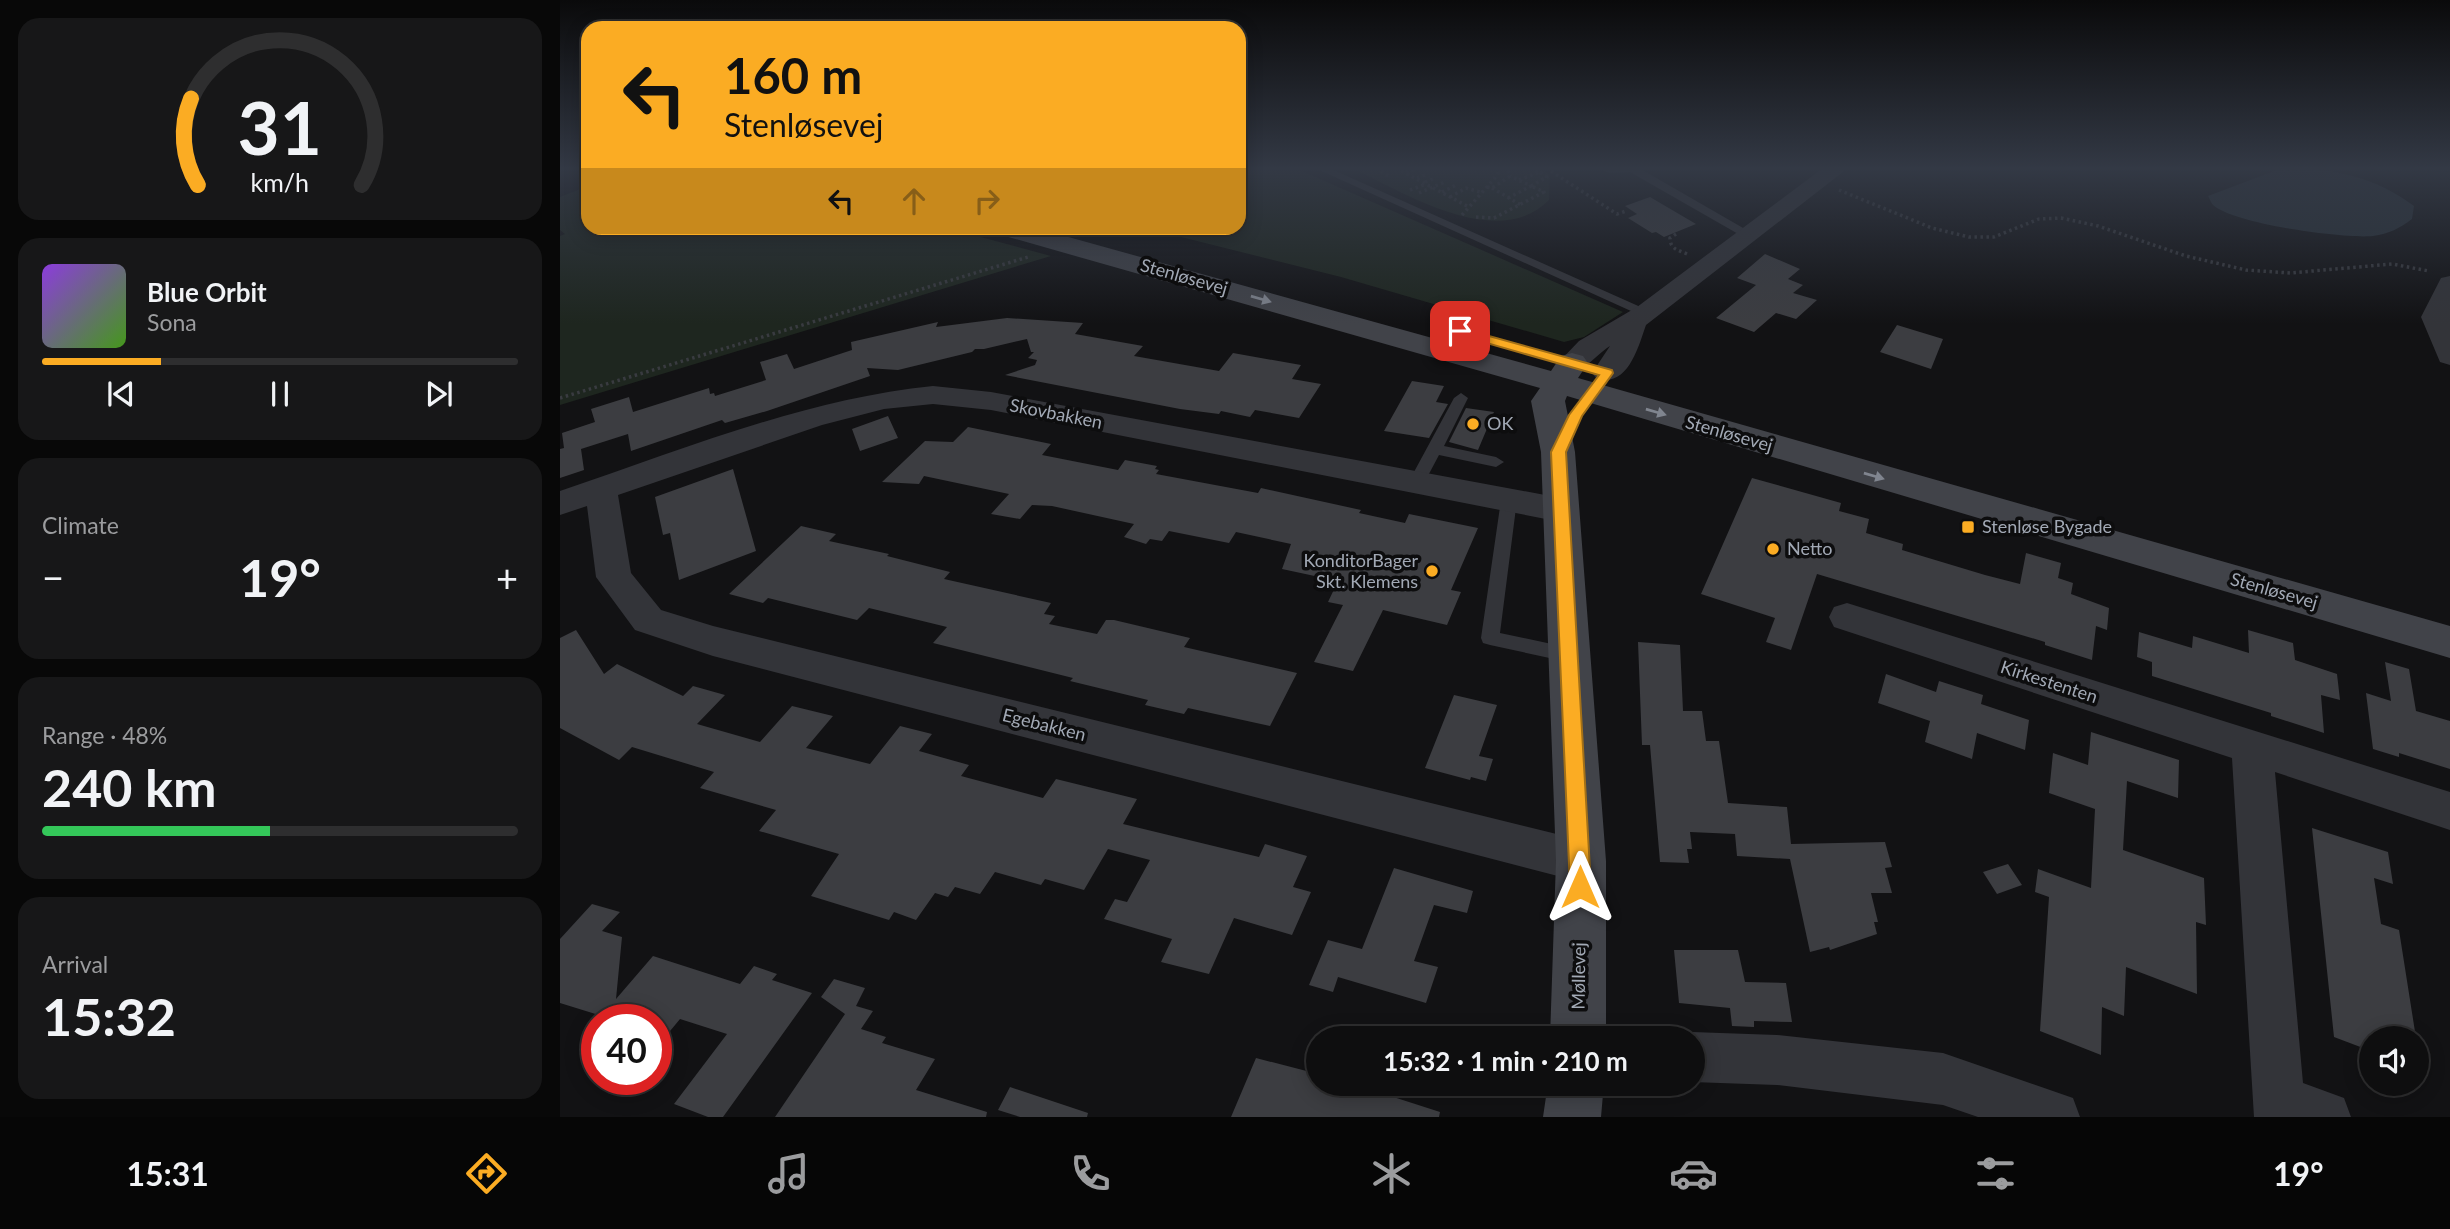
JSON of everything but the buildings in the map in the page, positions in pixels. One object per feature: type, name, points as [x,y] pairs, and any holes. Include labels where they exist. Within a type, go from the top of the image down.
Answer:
[{"type":"street","points":[[1582,378],[1621,355],[1640,318],[1771,220]]},
{"type":"street","name":"Stenløsevej","points":[[1034,235],[1582,378],[2142,530],[2450,625]]},
{"type":"street","name":"Stenløsevej","points":[[1087,235],[1246,271],[1582,378],[2450,642]]},
{"type":"street","points":[[2442,278],[2435,317],[2450,356]]},
{"type":"street","name":"Møllevej","points":[[1578,1026],[1581,861],[1558,452],[1548,401],[1582,378]]},
{"type":"street","name":"Skovbakken","points":[[560,503],[813,417],[884,400],[933,395],[991,401],[1561,510]]},
{"type":"street","name":"Egebakken","points":[[601,489],[614,576],[648,620],[726,645],[1581,861]]},
{"type":"street","name":"Kirkestenten","points":[[1847,617],[2450,811]]},
{"type":"street","points":[[2252,747],[2295,1111]]},
{"type":"street","points":[[1705,1057],[1777,1060],[1943,1079],[2054,1117]]},
{"type":"street","points":[[1572,1117],[1574,1096]]},
{"type":"lane","points":[[1433,220],[1640,318]]},
{"type":"lane","points":[[1723,220],[1751,236]]},
{"type":"lane","points":[[1416,483],[1461,398]]},
{"type":"lane","points":[[1434,449],[1496,463]]},
{"type":"lane","points":[[1509,500],[1490,638],[1569,654]]},
{"type":"path","points":[[1923,220],[1950,233],[1988,238],[2035,220]]},
{"type":"path","points":[[2070,220],[2097,226],[2160,248],[2255,272],[2282,274],[2394,264],[2442,278]]},
{"type":"path","points":[[560,398],[1027,257],[1037,251]]},
{"type":"shaded area","points":[[560,220],[581,220],[581,235],[973,235],[1051,256],[560,405],[560,236],[565,234],[560,230]]},
{"type":"shaded area","points":[[1246,220],[1414,220],[1623,312],[1584,337],[1564,342],[1341,277],[1173,235],[1246,235]]},
{"type":"shaded area","points":[[2251,220],[2410,220],[2394,230],[2373,236],[2315,233]]},
{"type":"place","name":"OK","points":[[1473,424]]},
{"type":"place","name":"Stenløse Bygade","points":[[1968,527]]},
{"type":"place","name":"Netto","points":[[1773,549]]},
{"type":"place","name":"KonditorBager Skt. Klemens","points":[[1432,571]]},
{"type":"route","points":[[1460,331],[1607,373],[1576,415],[1558,452],[1581,861],[1580,887]]}]
